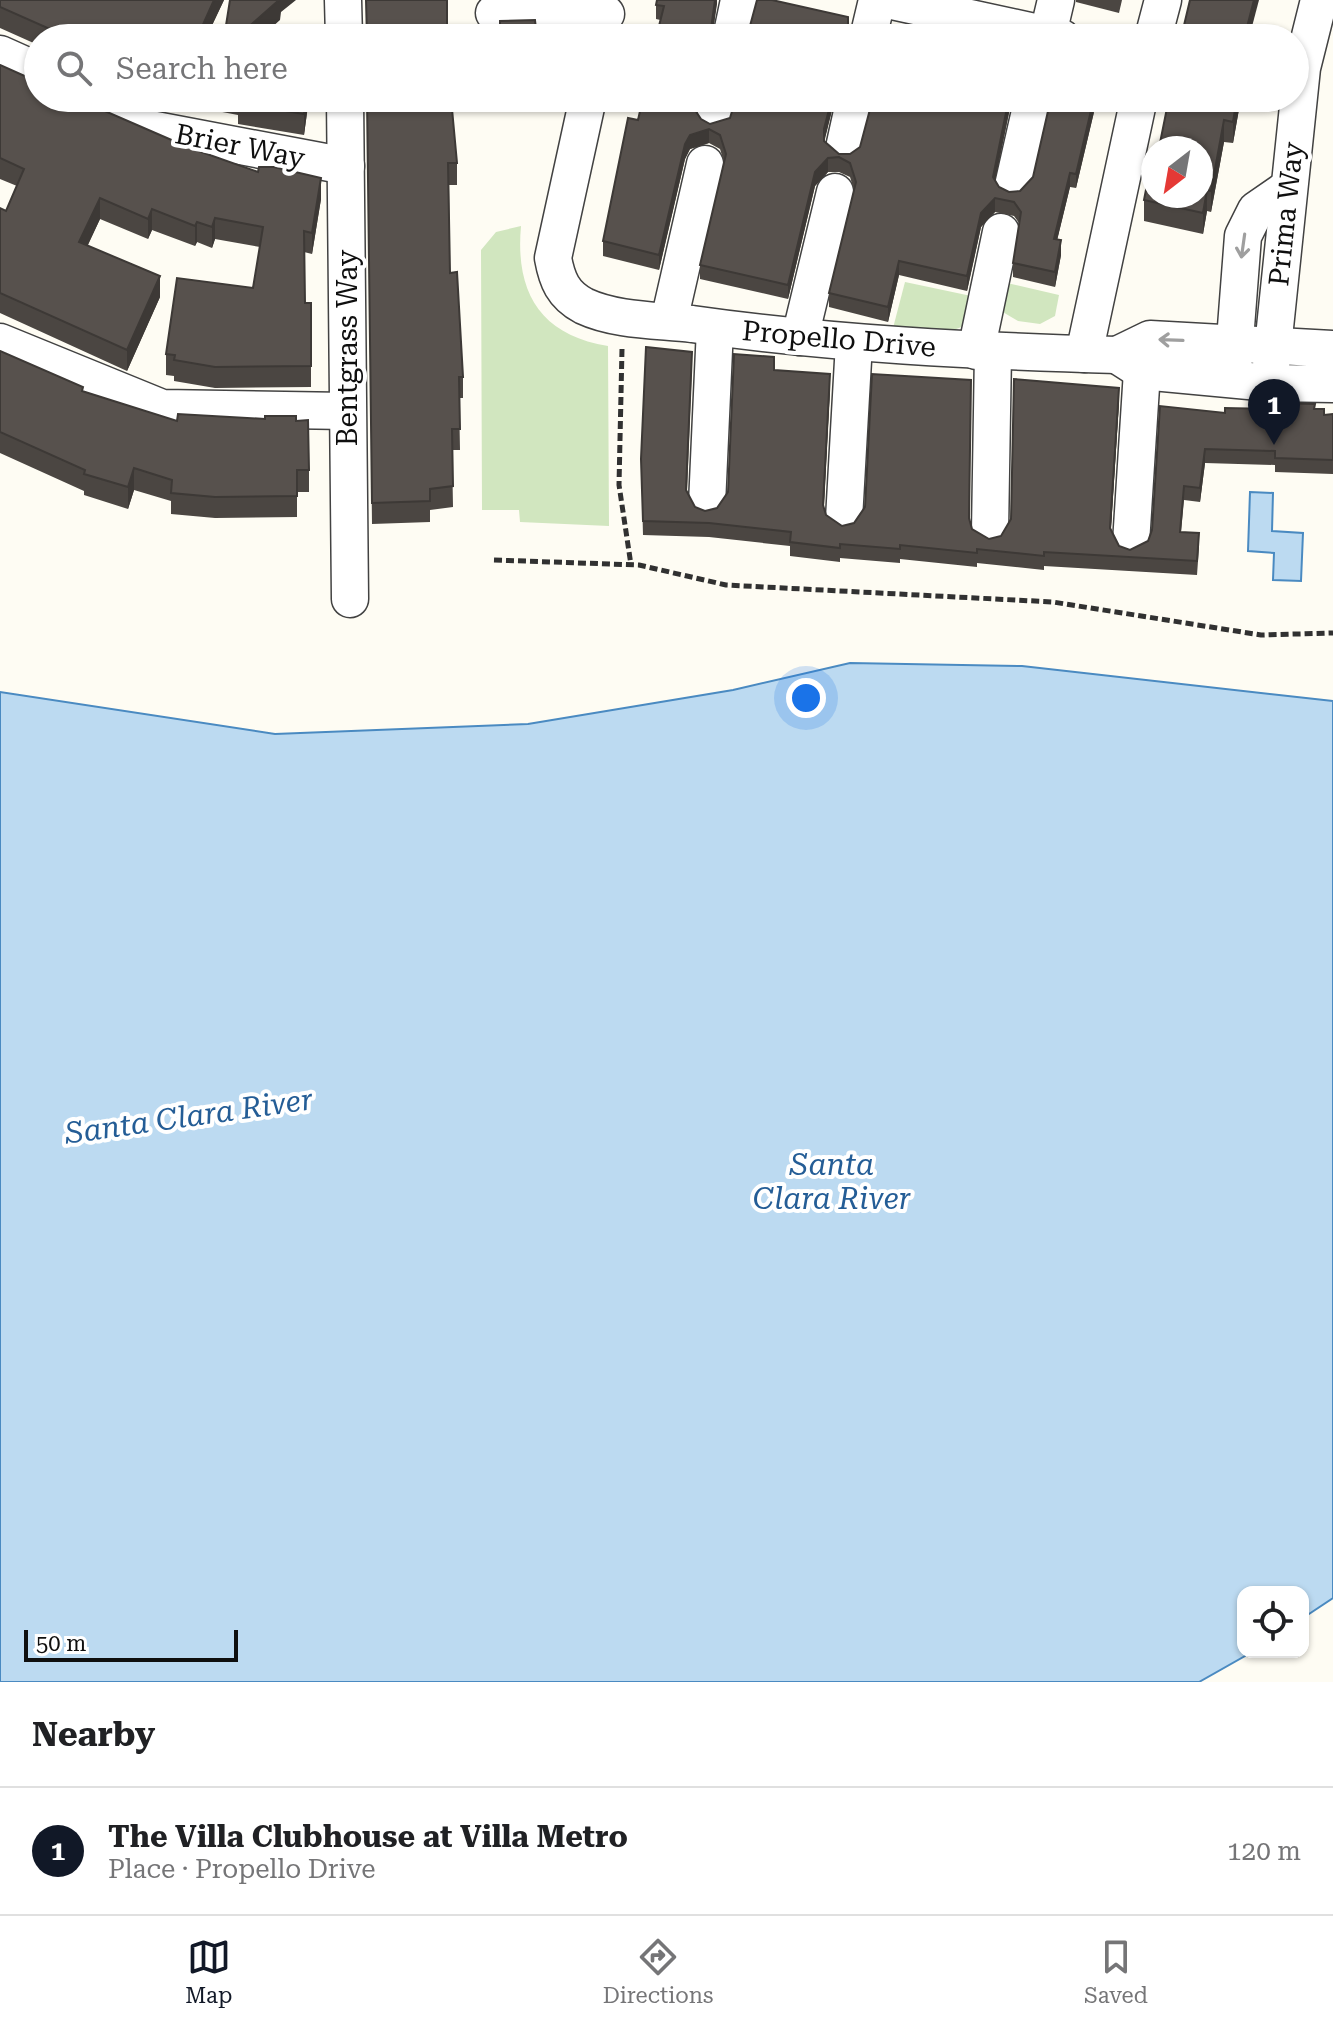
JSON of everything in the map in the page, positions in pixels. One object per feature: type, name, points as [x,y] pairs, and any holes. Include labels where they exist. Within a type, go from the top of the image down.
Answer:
[{"type":"street","points":[[343,0],[344,24]]},
{"type":"street","points":[[734,24],[739,0]]},
{"type":"street","points":[[871,24],[877,0]]},
{"type":"street","points":[[887,0],[994,24]]},
{"type":"street","points":[[1053,24],[1056,0]]},
{"type":"street","points":[[1157,24],[1163,0]]},
{"type":"street","name":"Prima Way","points":[[1309,40],[1319,0]]},
{"type":"street","points":[[494,13],[605,17]]},
{"type":"street","points":[[0,54],[24,65]]},
{"type":"street","name":"Brier Way","points":[[118,112],[150,129],[346,166]]},
{"type":"street","name":"Bentgrass Way","points":[[345,112],[350,599]]},
{"type":"street","name":"Propello Drive","points":[[585,112],[553,258],[556,276],[566,294],[585,306],[623,316],[854,343],[1114,360],[1232,380],[1333,384]]},
{"type":"street","points":[[844,148],[852,112]]},
{"type":"street","points":[[1013,186],[1030,112]]},
{"type":"street","points":[[1131,543],[1114,360],[1138,112]]},
{"type":"street","name":"Prima Way","points":[[1270,383],[1271,345],[1297,112]]},
{"type":"street","points":[[669,321],[705,164]]},
{"type":"street","points":[[1232,380],[1243,236],[1256,210],[1288,188]]},
{"type":"street","points":[[800,337],[835,192]]},
{"type":"street","points":[[990,532],[984,351],[1001,232]]},
{"type":"street","points":[[707,504],[715,328]]},
{"type":"street","name":"Propello Drive","points":[[1114,360],[1150,339],[1333,349]]},
{"type":"street","points":[[0,342],[162,408],[347,411]]},
{"type":"street","points":[[844,519],[854,343]]},
{"type":"path","points":[[623,316],[619,485],[631,565]]},
{"type":"path","points":[[494,560],[631,565],[709,583],[1053,602],[1261,635],[1333,633]]},
{"type":"green space","points":[[521,226],[522,271],[537,307],[549,321],[565,332],[608,346],[609,526],[520,522],[519,510],[482,510],[481,250],[496,232]]},
{"type":"green space","points":[[905,282],[976,297],[964,326],[951,331],[893,328]]},
{"type":"green space","points":[[1007,283],[1059,295],[1055,316],[1040,324],[1018,321],[1001,311]]},
{"type":"water","points":[[1250,492],[1273,493],[1272,531],[1303,533],[1301,581],[1273,580],[1274,553],[1248,551]]},
{"type":"water","name":"Santa Clara River","points":[[850,663],[1022,666],[1333,701],[1333,1598],[1309,1614],[1309,1586],[1237,1586],[1237,1658],[1241,1658],[1199,1682],[0,1682],[0,692],[275,734],[528,724],[733,690]]},
{"type":"building","points":[[0,0],[214,0],[203,24],[38,24],[0,7]]},
{"type":"building","points":[[230,0],[279,0],[252,24],[226,24]]},
{"type":"building","points":[[366,0],[447,0],[447,24],[367,24]]},
{"type":"building","points":[[657,0],[715,0],[712,24],[660,24],[664,6],[656,5]]},
{"type":"building","points":[[757,0],[772,0],[848,17],[848,24],[751,24]]},
{"type":"building","points":[[1190,0],[1254,0],[1248,24],[1184,24]]},
{"type":"building","points":[[535,20],[535,24],[500,24],[500,21]]},
{"type":"building","points":[[0,65],[24,76],[24,112],[107,112],[190,148],[258,172],[259,167],[274,167],[321,178],[312,233],[304,231],[305,303],[311,303],[311,366],[215,367],[174,360],[175,355],[166,354],[177,278],[253,288],[263,227],[215,218],[212,227],[197,222],[195,226],[152,209],[148,219],[100,198],[79,242],[160,276],[127,350],[0,293],[0,208],[6,211],[24,169],[0,158]]},
{"type":"building","points":[[367,112],[452,112],[457,163],[448,163],[450,273],[457,272],[463,377],[459,377],[460,429],[452,429],[453,486],[430,489],[430,501],[372,503]]},
{"type":"building","points":[[640,112],[696,112],[710,124],[730,118],[732,112],[828,112],[824,141],[839,154],[850,154],[860,147],[869,112],[1006,112],[993,177],[999,187],[1009,192],[1020,191],[1033,177],[1048,112],[1091,112],[1076,174],[1070,173],[1054,239],[1061,240],[1055,272],[1013,263],[1021,212],[1014,202],[995,198],[981,213],[967,276],[899,261],[888,307],[829,293],[856,182],[850,163],[839,157],[828,158],[815,172],[788,285],[700,265],[726,154],[720,135],[709,129],[690,135],[685,144],[659,255],[603,241],[628,118],[638,120]]},
{"type":"building","points":[[1166,112],[1235,112],[1233,122],[1224,120],[1213,180],[1213,136],[1161,136]]},
{"type":"building","points":[[1180,208],[1204,208],[1203,213]]},
{"type":"building","points":[[646,347],[692,352],[686,490],[695,507],[705,511],[717,508],[728,492],[734,354],[774,357],[774,370],[830,374],[823,505],[826,515],[842,526],[854,523],[865,507],[872,374],[971,380],[969,518],[972,529],[989,539],[1001,536],[1011,519],[1014,379],[1119,388],[1110,528],[1119,546],[1130,550],[1148,541],[1152,530],[1160,406],[1225,413],[1225,408],[1276,409],[1276,403],[1315,404],[1314,409],[1324,409],[1324,415],[1333,414],[1333,460],[1275,458],[1275,451],[1205,449],[1200,488],[1184,486],[1180,532],[1199,533],[1197,561],[1044,552],[1044,556],[977,549],[977,553],[900,545],[900,549],[840,544],[840,548],[790,542],[791,532],[709,523],[643,521],[641,459]]},
{"type":"building","points":[[0,351],[83,387],[82,391],[177,421],[178,414],[265,419],[265,416],[296,416],[296,421],[308,420],[309,470],[297,470],[297,496],[215,497],[171,493],[172,480],[134,468],[128,487],[84,474],[85,470],[0,432]]},
{"type":"place","name":"The Villa Clubhouse at Villa Metro","points":[[1274,445]]}]
